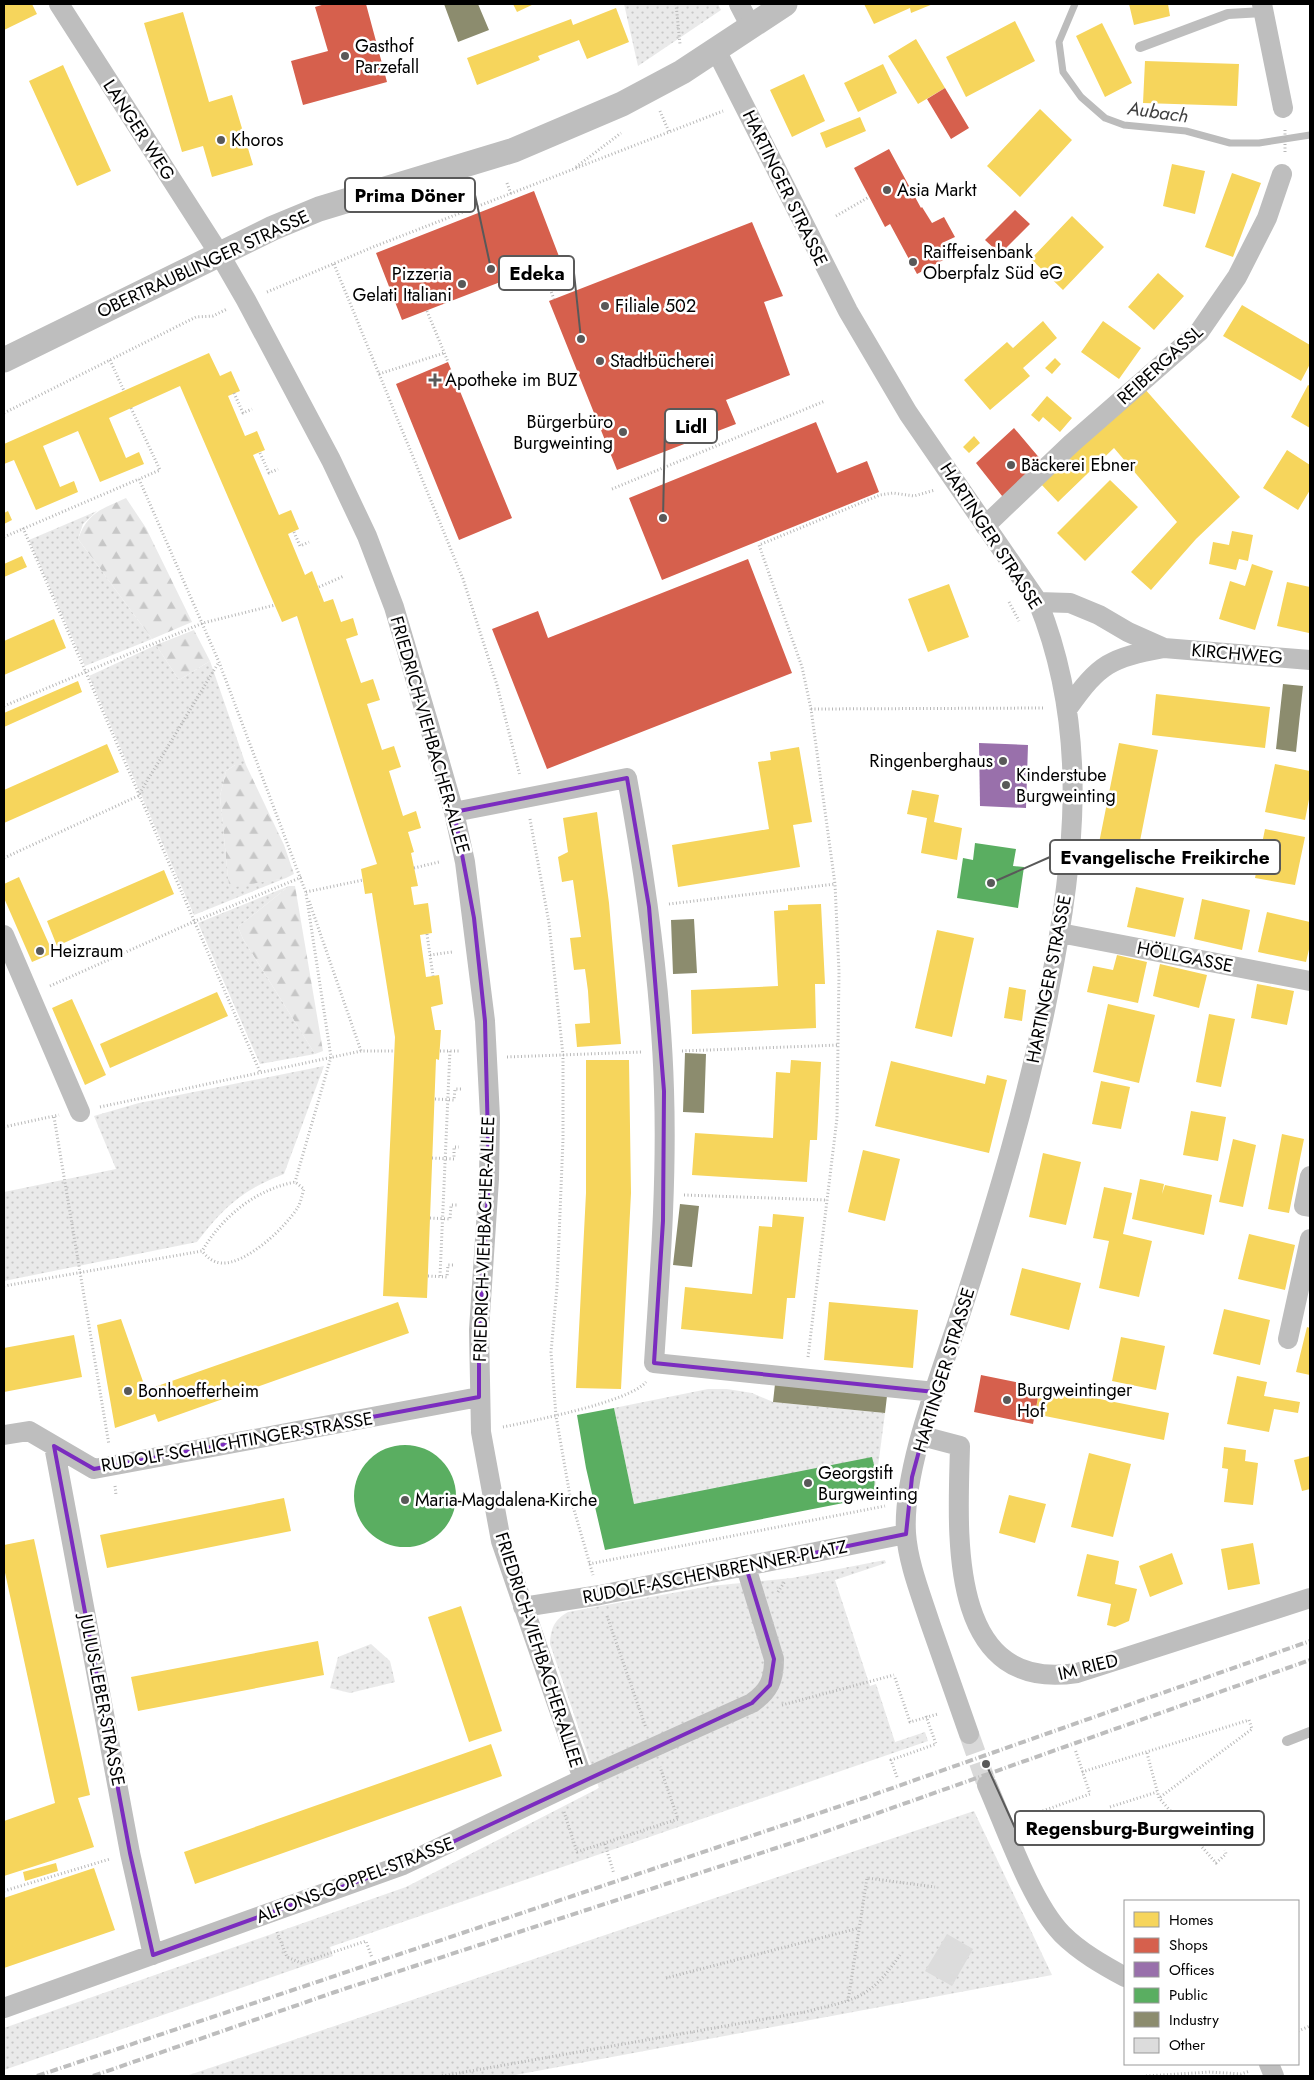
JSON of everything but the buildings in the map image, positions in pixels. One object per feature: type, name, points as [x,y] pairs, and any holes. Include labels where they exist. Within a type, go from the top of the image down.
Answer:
[{"type":"street","name":"LANGER WEG","points":[[59,4],[220,255]]},
{"type":"street","points":[[739,4],[751,26]]},
{"type":"street","name":"OBERTRAUBLINGER STRASSE","points":[[4,360],[273,228],[319,209],[514,150],[622,104],[682,72],[785,4]]},
{"type":"street","points":[[1262,8],[1283,108]]},
{"type":"street","name":"HARTINGER STRASSE","points":[[716,50],[848,311],[908,413],[1038,602],[1051,635],[1068,708],[1074,783],[1071,843],[1060,933],[1027,1089],[1006,1169],[922,1436],[912,1476],[906,1534],[919,1591],[969,1734]]},
{"type":"street","name":"REIBERGASSL","points":[[986,526],[1072,443],[1200,332],[1237,277],[1267,218],[1282,174]]},
{"type":"street","name":"FRIEDRICH-VIEHBACHER-ALLEE","points":[[220,255],[343,482],[366,536],[394,607],[454,812],[465,862],[475,927],[485,1021],[490,1117],[489,1179],[479,1330],[481,1432],[501,1541],[583,1779]]},
{"type":"street","name":"KIRCHWEG","points":[[1038,602],[1070,603],[1099,614],[1128,632],[1164,648]]},
{"type":"street","name":"KIRCHWEG","points":[[1068,708],[1083,687],[1101,668],[1124,656],[1164,648],[1310,660]]},
{"type":"street","points":[[454,812],[627,778],[649,907],[664,1091],[663,1194],[654,1363],[806,1377],[935,1392]]},
{"type":"street","name":"HÖLLGASSE","points":[[1060,933],[1310,981]]},
{"type":"street","points":[[4,935],[80,1112]]},
{"type":"street","points":[[1310,1176],[1304,1206],[1310,1207]]},
{"type":"street","points":[[1288,1339],[1310,1238]]},
{"type":"street","name":"RUDOLF-SCHLICHTINGER-STRASSE","points":[[4,1435],[29,1431],[94,1469],[479,1397]]},
{"type":"street","name":"IM RIED","points":[[922,1436],[960,1446],[958,1534],[960,1566],[967,1598],[986,1639],[1001,1656],[1019,1669],[1038,1675],[1056,1676],[1077,1673],[1310,1598]]},
{"type":"street","name":"JULIUS-LEBER-STRASSE","points":[[54,1446],[130,1853],[153,1955]]},
{"type":"street","name":"RUDOLF-ASCHENBRENNER-PLATZ","points":[[523,1607],[746,1567],[906,1534]]},
{"type":"street","name":"ALFONS-GOPPEL-STRASSE","points":[[4,2008],[403,1865],[583,1779],[752,1703],[763,1695],[770,1685],[774,1673],[774,1659],[746,1567]]},
{"type":"street","points":[[987,1785],[1040,1904],[1062,1934],[1089,1956],[1124,1976]]},
{"type":"lane","points":[[1140,47],[1228,14],[1262,8]]},
{"type":"lane","points":[[1288,1741],[1310,1732]]},
{"type":"path","points":[[676,4],[682,72]]},
{"type":"path","points":[[1282,174],[1286,150],[1283,108]]},
{"type":"path","points":[[4,413],[196,317],[213,316],[246,300],[334,264],[723,110],[727,119]]},
{"type":"path","points":[[507,183],[511,194]]},
{"type":"path","points":[[836,216],[870,198]]},
{"type":"path","points":[[334,264],[463,579],[497,685],[526,798],[549,923],[563,1055],[563,1138],[558,1278],[551,1352],[556,1416]]},
{"type":"path","points":[[541,266],[554,299]]},
{"type":"path","points":[[427,311],[448,362]]},
{"type":"path","points":[[379,374],[444,353]]},
{"type":"path","points":[[110,360],[124,391]]},
{"type":"path","points":[[234,393],[242,412],[252,409]]},
{"type":"path","points":[[612,489],[825,402]]},
{"type":"path","points":[[4,537],[160,470],[132,408]]},
{"type":"path","points":[[260,452],[269,473],[278,469]]},
{"type":"path","points":[[139,479],[219,662],[302,877],[361,1051]]},
{"type":"path","points":[[806,1377],[837,1118],[839,972],[835,884],[811,709],[802,667],[759,545],[880,495],[892,493],[914,496],[940,488]]},
{"type":"path","points":[[23,528],[138,796],[260,1072]]},
{"type":"path","points":[[294,532],[300,546],[309,542]]},
{"type":"path","points":[[319,587],[344,576]]},
{"type":"path","points":[[1007,599],[1020,623]]},
{"type":"path","points":[[4,706],[203,623],[275,605]]},
{"type":"path","points":[[4,858],[138,796],[219,662]]},
{"type":"path","points":[[811,709],[1048,708],[1046,700]]},
{"type":"path","points":[[414,868],[438,862]]},
{"type":"path","points":[[30,995],[193,922],[302,877]]},
{"type":"path","points":[[306,892],[363,880]]},
{"type":"path","points":[[649,907],[835,884]]},
{"type":"path","points":[[295,1182],[332,1057],[306,892]]},
{"type":"path","points":[[427,934],[433,976]]},
{"type":"path","points":[[430,955],[452,952]]},
{"type":"path","points":[[440,1276],[450,1050]]},
{"type":"path","points":[[4,1127],[361,1051],[394,1051]]},
{"type":"path","points":[[440,1051],[460,1051]]},
{"type":"path","points":[[435,1099],[454,1100],[455,1089],[460,1089]]},
{"type":"path","points":[[54,1116],[113,1466],[116,1495]]},
{"type":"path","points":[[432,1158],[454,1159],[454,1147],[459,1147]]},
{"type":"path","points":[[4,1286],[202,1251],[213,1233],[226,1218],[256,1196],[276,1186],[295,1182],[304,1189],[299,1206],[275,1234],[246,1256],[222,1263],[209,1260],[202,1251]]},
{"type":"path","points":[[663,1194],[826,1200]]},
{"type":"path","points":[[430,1218],[450,1219],[451,1205],[456,1205]]},
{"type":"path","points":[[428,1276],[447,1277],[448,1265],[454,1265]]},
{"type":"path","points":[[481,1432],[556,1416],[631,1393],[649,1378],[654,1363]]},
{"type":"path","points":[[589,1564],[890,1505]]},
{"type":"path","points":[[776,1597],[779,1588],[791,1574]]},
{"type":"path","points":[[782,1700],[777,1705],[894,1676],[910,1722],[937,1712],[939,1718]]},
{"type":"path","points":[[897,1777],[891,1760],[936,1744],[926,1716]]},
{"type":"path","points":[[1082,1772],[1249,1720],[1252,1729],[1159,1798]]},
{"type":"path","points":[[558,1792],[577,1852],[678,1819],[653,1748]]},
{"type":"path","points":[[1042,1812],[1090,1794],[1075,1748]]},
{"type":"path","points":[[1147,1753],[1159,1798],[1216,1864],[1226,1854],[1225,1850]]},
{"type":"path","points":[[1110,1807],[1157,1792]]},
{"type":"path","points":[[605,1844],[614,1874]]},
{"type":"path","points":[[4,1885],[5,1891],[130,1853]]},
{"type":"path","points":[[848,2002],[866,1878],[935,1887]]},
{"type":"path","points":[[269,1913],[287,1957],[301,1963],[366,1941],[372,1958]]},
{"type":"path","points":[[666,1978],[859,1928]]},
{"type":"path","points":[[442,2076],[806,2012],[848,2002],[875,1988],[900,1955]]},
{"type":"path","points":[[1146,2076],[1185,2072],[1239,2075],[1271,2068]]},
{"type":"highlighted area","points":[[627,778],[649,907],[664,1091],[663,1221],[654,1363],[935,1392],[912,1477],[906,1534],[746,1567],[774,1659],[770,1685],[752,1703],[403,1865],[153,1955],[130,1853],[54,1446],[94,1469],[479,1397],[479,1330],[489,1179],[485,1021],[474,918],[454,812]]},
{"type":"green space","points":[[624,4],[718,4],[721,10],[638,66]]},
{"type":"green space","points":[[126,498],[146,528],[192,622],[152,639],[78,539],[91,517]]},
{"type":"green space","points":[[97,511],[83,524],[78,539],[152,639],[85,666],[29,540]]},
{"type":"green space","points":[[194,630],[210,661],[179,680],[156,645]]},
{"type":"green space","points":[[156,645],[179,680],[210,661],[246,765],[235,765],[226,771],[220,796],[229,888],[286,878],[194,915],[89,676]]},
{"type":"green space","points":[[235,765],[246,765],[284,845],[294,874],[286,878],[229,889],[220,796],[226,771]]},
{"type":"green space","points":[[289,886],[295,886],[323,1051],[315,1054],[243,939],[238,927]]},
{"type":"green space","points":[[289,886],[238,927],[243,939],[315,1054],[260,1064],[198,923]]},
{"type":"green space","points":[[324,1066],[284,1174],[245,1193],[225,1209],[197,1242],[4,1281],[4,1192],[116,1169],[94,1116],[139,1103]]},
{"type":"green space","points":[[708,1389],[727,1389],[752,1393],[773,1402],[885,1413],[874,1497],[634,1504],[614,1408]]},
{"type":"green space","points":[[885,1560],[886,1563],[835,1580],[870,1686],[876,1684],[895,1742],[925,1732],[928,1741],[330,1947],[333,1956],[4,2070],[4,2028],[406,1887],[599,1788],[550,1644],[554,1625],[559,1618],[568,1612],[711,1586],[792,1578]]},
{"type":"green space","points":[[371,1644],[390,1661],[395,1682],[350,1693],[330,1688],[338,1657]]},
{"type":"green space","points":[[974,1811],[1052,1975],[510,2076],[186,2076]]},
{"type":"waterway","name":"Aubach","points":[[1075,4],[1059,42],[1063,72],[1081,97],[1105,118],[1124,125],[1186,131],[1230,143],[1259,143],[1310,135]]},
{"type":"tunnel","points":[[969,1734],[987,1785]]},
{"type":"railway","points":[[37,2076],[864,1798],[1310,1641]]},
{"type":"railway","points":[[93,2076],[335,1992],[810,1837],[1310,1660]]},
{"type":"place","name":"Gasthof Parzefall","points":[[345,56]]},
{"type":"place","name":"Khoros","points":[[221,140]]},
{"type":"place","name":"Asia Markt","points":[[887,190]]},
{"type":"place","name":"Raiffeisenbank Oberpfalz Süd eG","points":[[913,262]]},
{"type":"place","name":"Prima Döner","points":[[491,269]]},
{"type":"place","name":"Pizzeria Gelati Italiani","points":[[462,284]]},
{"type":"place","name":"Filiale 502","points":[[605,306]]},
{"type":"place","name":"Edeka","points":[[581,339]]},
{"type":"place","name":"Stadtbücherei","points":[[600,361]]},
{"type":"place","name":"Apotheke im BUZ","points":[[435,380]]},
{"type":"place","name":"Bürgerbüro Burgweinting","points":[[623,432]]},
{"type":"place","name":"Bäckerei Ebner","points":[[1011,465]]},
{"type":"place","name":"Lidl","points":[[663,518]]},
{"type":"place","name":"Ringenberghaus","points":[[1003,761]]},
{"type":"place","name":"Kinderstube Burgweinting","points":[[1006,785]]},
{"type":"place","name":"Evangelische Freikirche","points":[[991,883]]},
{"type":"place","name":"Heizraum","points":[[40,951]]},
{"type":"place","name":"Bonhoefferheim","points":[[128,1391]]},
{"type":"place","name":"Burgweintinger Hof","points":[[1007,1400]]},
{"type":"place","name":"Georgstift Burgweinting","points":[[808,1483]]},
{"type":"place","name":"Maria-Magdalena-Kirche","points":[[405,1500]]},
{"type":"place","name":"Regensburg-Burgweinting","points":[[986,1764]]}]
